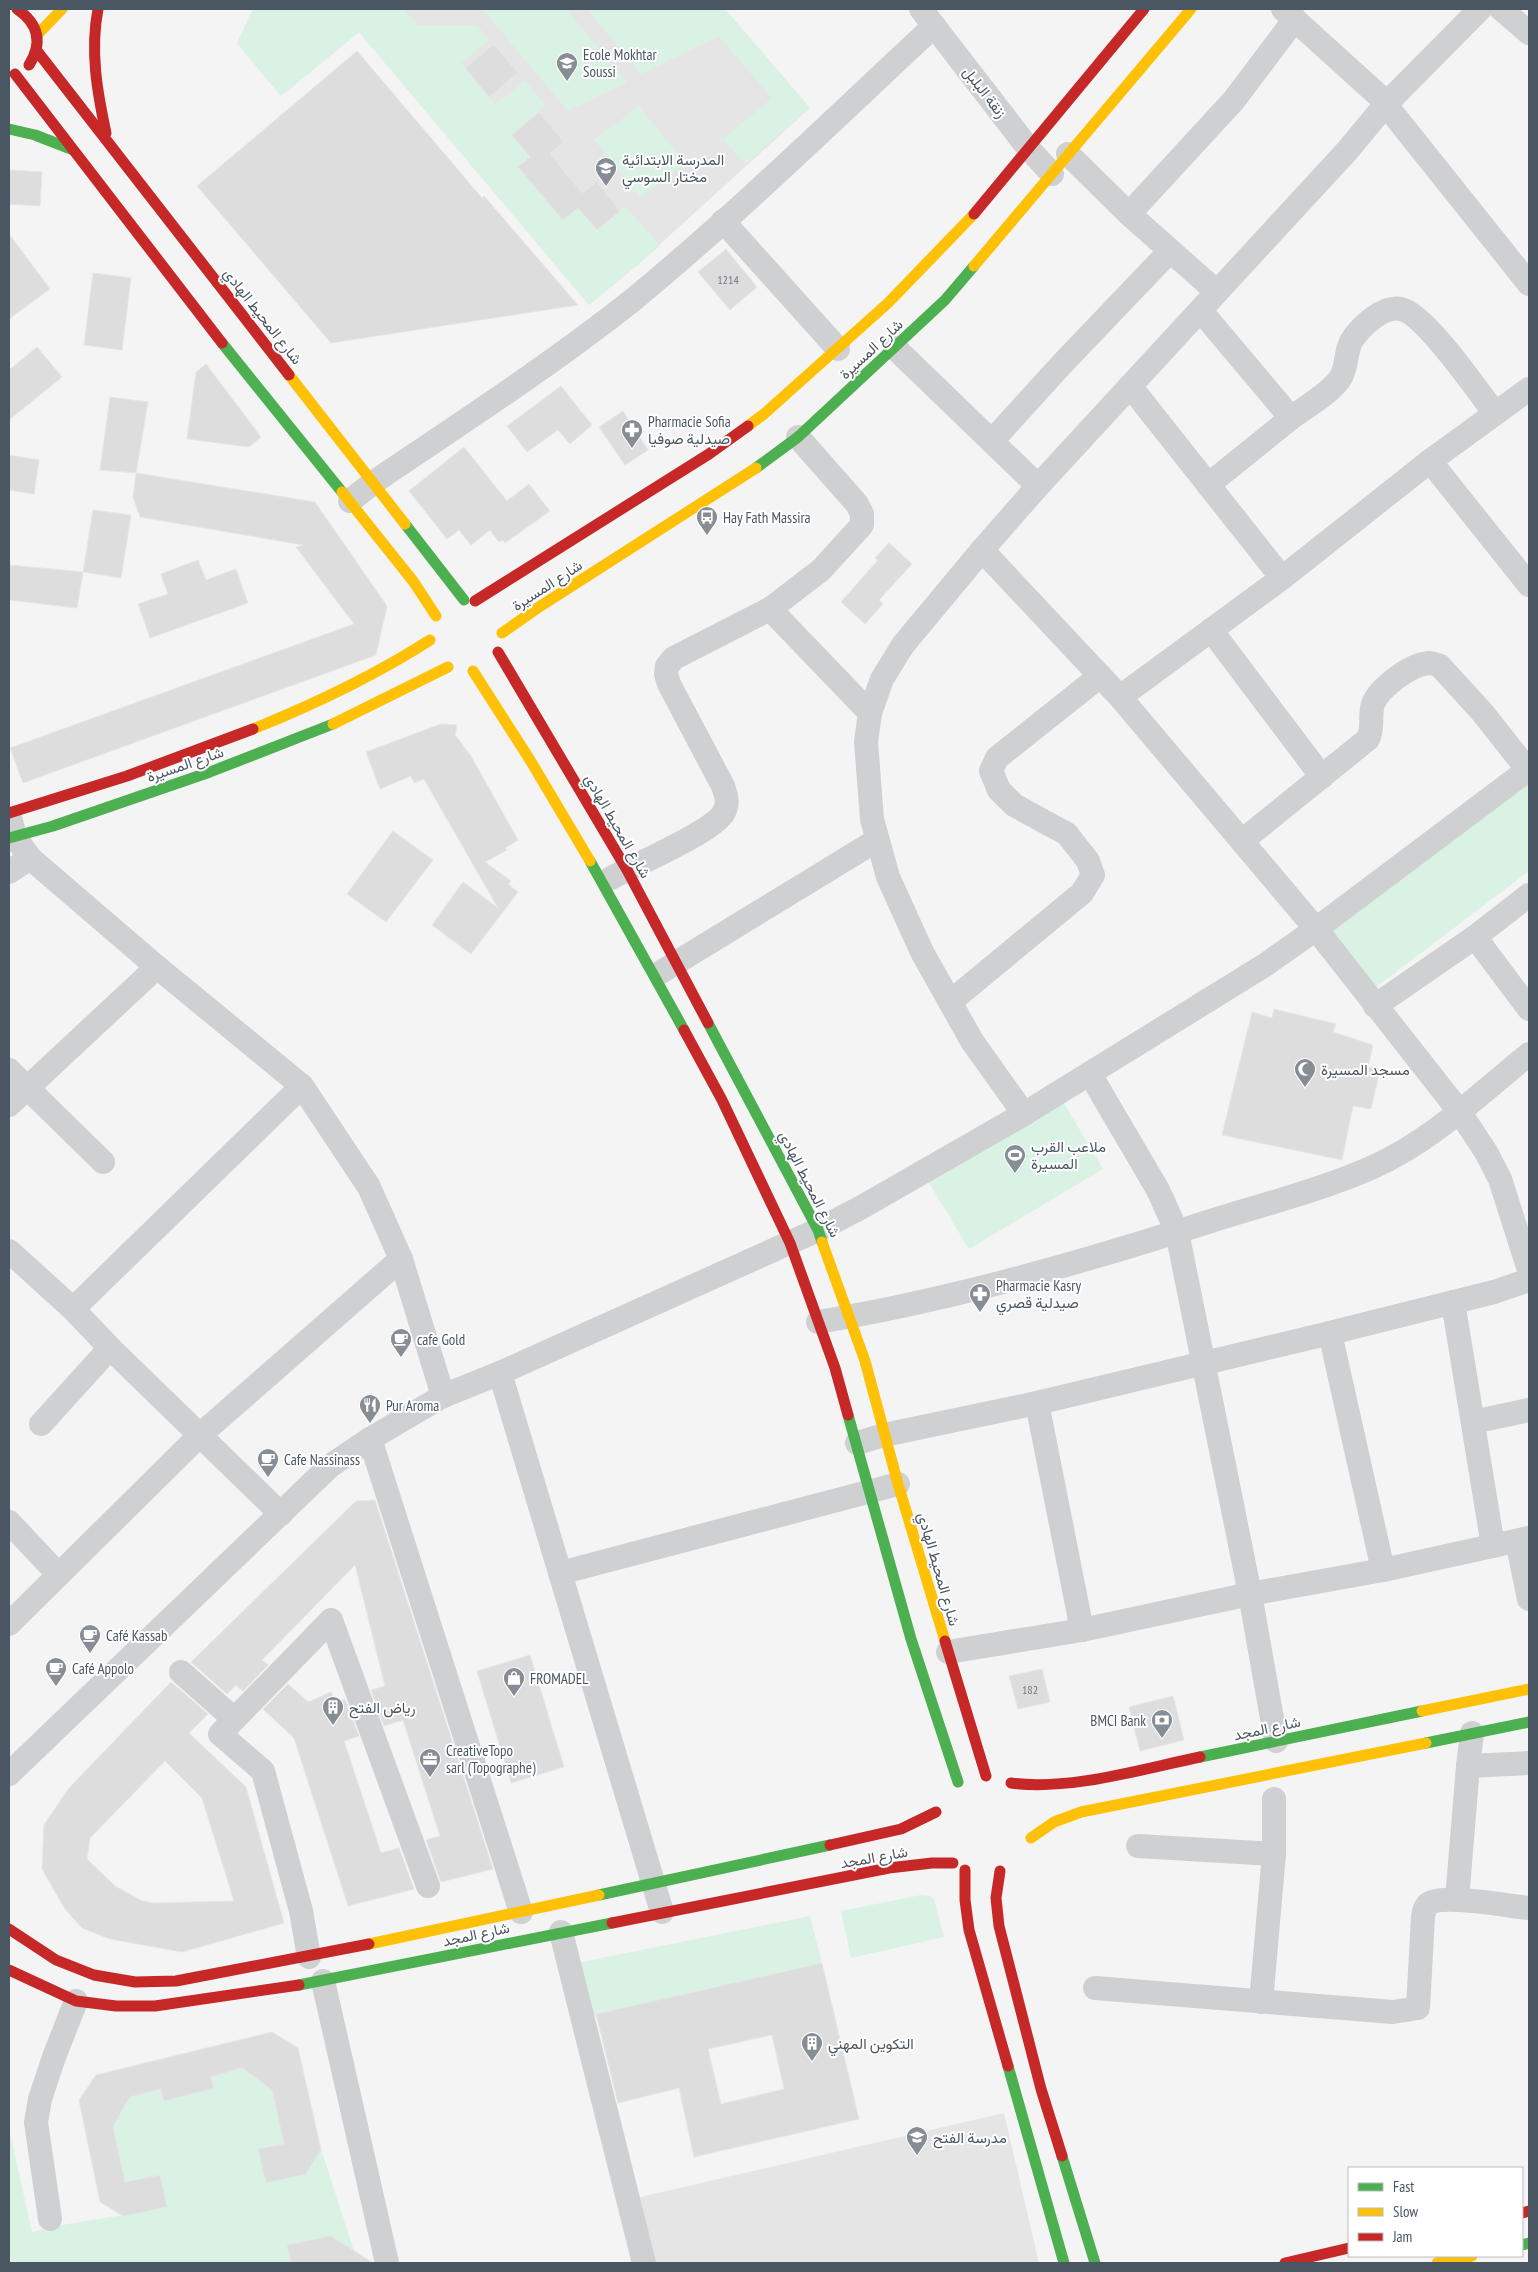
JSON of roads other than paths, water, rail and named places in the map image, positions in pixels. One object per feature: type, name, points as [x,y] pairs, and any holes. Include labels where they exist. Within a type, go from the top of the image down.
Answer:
[{"type":"street","points":[[17,9],[27,15],[34,24],[38,34],[37,51],[28,66],[12,75],[198,314],[413,581],[433,636],[530,760],[603,883],[722,1100],[790,1243],[835,1368],[911,1639],[958,1782]]},
{"type":"street","points":[[38,34],[62,9]]},
{"type":"street","points":[[98,9],[94,29],[93,57],[106,137]]},
{"type":"street","name":"شارع المسيرة","points":[[9,813],[88,790],[188,755],[309,707],[390,667],[433,636],[448,605],[470,601],[709,454],[764,414],[838,349],[888,304],[944,247],[1029,149],[1144,9]]},
{"type":"street","name":"شارع المسيرة","points":[[502,633],[539,607],[739,481],[798,437],[945,300],[1191,9]]},
{"type":"street","points":[[1024,1114],[972,1041],[922,952],[888,877],[872,819],[866,742],[870,712],[882,679],[903,645],[1038,486],[1347,151],[1386,104],[1480,9]]},
{"type":"street","points":[[1501,9],[1529,33]]},
{"type":"street","points":[[1129,214],[1234,100],[1289,14],[1386,104],[1529,284]]},
{"type":"street","points":[[350,501],[374,482],[542,368],[633,299],[723,221],[927,18]]},
{"type":"street","name":"زنقة البلبل","points":[[927,18],[1029,149],[1052,174]]},
{"type":"street","name":"شارع المحيط الهادي","points":[[37,51],[374,482],[470,601]]},
{"type":"street","points":[[9,129],[35,135],[72,150]]},
{"type":"street","points":[[1068,154],[1129,214],[1217,292]]},
{"type":"street","points":[[723,221],[838,349]]},
{"type":"street","points":[[992,441],[1170,250]]},
{"type":"street","points":[[1208,485],[1330,389],[1341,377],[1352,339],[1365,324],[1384,312],[1400,308],[1413,314],[1427,327],[1494,412]]},
{"type":"street","points":[[1201,311],[1292,418]]},
{"type":"street","points":[[895,348],[1038,486]]},
{"type":"street","points":[[1130,386],[1282,578]]},
{"type":"street","points":[[1120,697],[1282,578],[1494,412],[1525,400]]},
{"type":"street","points":[[603,883],[690,838],[716,822],[724,812],[727,800],[723,786],[669,684],[666,674],[667,666],[674,658],[690,649],[770,609],[821,570],[862,525],[863,519],[857,504],[798,437]]},
{"type":"street","points":[[1430,461],[1529,585]]},
{"type":"street","points":[[982,550],[1120,697],[1316,929],[1459,1111],[1486,1152],[1500,1179],[1529,1270]]},
{"type":"street","points":[[470,601],[489,608]]},
{"type":"street","points":[[770,609],[870,712]]},
{"type":"street","points":[[498,619],[502,633],[498,652]]},
{"type":"street","points":[[1212,630],[1322,777]]},
{"type":"street","name":"شارع المحيط الهادي","points":[[498,652],[627,870],[818,1230],[865,1362],[898,1484],[986,1776]]},
{"type":"street","name":"شارع المسيرة","points":[[12,838],[185,781],[308,736],[460,670],[488,665],[498,652]]},
{"type":"street","points":[[11,1766],[330,1466],[370,1439],[443,1396],[500,1373],[790,1243],[862,1208],[1024,1114],[1265,964],[1316,929],[1528,769],[1453,680],[1440,666],[1430,663],[1408,670],[1376,698],[1372,707],[1372,732],[1368,739],[1242,841]]},
{"type":"street","points":[[950,1002],[1082,893],[1093,875],[1088,862],[1067,834],[1014,805],[999,790],[991,771],[997,758],[1100,676]]},
{"type":"street","points":[[9,813],[12,838],[30,858],[157,967],[302,1086],[369,1187],[402,1259],[443,1396]]},
{"type":"street","points":[[655,976],[877,840]]},
{"type":"street","points":[[9,872],[30,858]]},
{"type":"street","points":[[1375,1006],[1475,937],[1529,895]]},
{"type":"street","points":[[1475,937],[1529,1009]]},
{"type":"street","points":[[9,1105],[157,967]]},
{"type":"street","points":[[818,1322],[907,1306],[1037,1272],[1177,1232],[1285,1198],[1372,1167],[1408,1148],[1459,1111],[1529,1054]]},
{"type":"street","points":[[9,1070],[103,1162]]},
{"type":"street","points":[[1090,1074],[1158,1190],[1177,1232],[1250,1594],[1276,1741]]},
{"type":"street","points":[[73,1308],[302,1086]]},
{"type":"street","points":[[9,1251],[73,1308],[110,1348],[281,1514]]},
{"type":"street","points":[[9,1624],[200,1435],[402,1259]]},
{"type":"street","points":[[857,1443],[1037,1403],[1330,1333],[1453,1302],[1529,1280]]},
{"type":"street","points":[[1453,1302],[1493,1546]]},
{"type":"street","points":[[1330,1333],[1383,1570]]},
{"type":"street","points":[[41,1424],[110,1348]]},
{"type":"street","points":[[500,1373],[662,1912]]},
{"type":"street","points":[[1037,1403],[1082,1630]]},
{"type":"street","points":[[1473,1422],[1529,1410]]},
{"type":"street","points":[[370,1439],[521,1912]]},
{"type":"street","points":[[560,1573],[898,1484]]},
{"type":"street","points":[[9,1522],[58,1574]]},
{"type":"street","points":[[948,1652],[1082,1630],[1250,1594],[1383,1570],[1523,1539],[1529,1599]]},
{"type":"street","points":[[309,1957],[301,1911],[263,1771],[220,1734],[331,1620],[428,1886]]},
{"type":"street","points":[[181,1672],[234,1719]]},
{"type":"street","name":"شارع المجد","points":[[1011,1784],[1052,1786],[1073,1784],[1529,1689]]},
{"type":"street","points":[[1032,1822],[1029,1841],[1045,1826],[1062,1817],[1081,1812],[1529,1722]]},
{"type":"street","points":[[1457,1900],[1472,1733]]},
{"type":"street","points":[[1468,1766],[1529,1763]]},
{"type":"street","points":[[948,1790],[958,1782],[972,1777],[986,1776],[1011,1784],[1025,1799]]},
{"type":"street","points":[[1261,2002],[1274,1854],[1274,1799]]},
{"type":"street","points":[[934,1824],[940,1800]]},
{"type":"street","name":"شارع المجد","points":[[9,1929],[56,1960],[94,1975],[135,1982],[176,1981],[309,1957],[883,1834],[901,1829],[936,1812]]},
{"type":"street","points":[[1138,1846],[1274,1854]]},
{"type":"street","points":[[942,1852],[953,1863],[969,1871],[965,1900],[969,1930],[1064,2263]]},
{"type":"street","name":"شارع المجد","points":[[9,1970],[76,2001],[116,2006],[155,2006],[324,1980],[889,1868],[932,1863],[953,1863]]},
{"type":"street","points":[[1013,1863],[996,1871],[999,1926],[1041,2089],[1095,2263]]},
{"type":"street","points":[[1095,1988],[1393,2012],[1418,2008],[1424,1910],[1431,1902],[1457,1900],[1529,1908]]},
{"type":"street","points":[[561,1932],[644,2263]]},
{"type":"street","points":[[324,1980],[387,2263]]},
{"type":"street","points":[[50,2219],[36,2122],[40,2099],[76,2001]]},
{"type":"street","points":[[1285,2263],[1348,2248]]},
{"type":"street","points":[[1437,2263],[1467,2257]]},
{"type":"place","name":"Ecole Mokhtar Soussi","points":[[567,82]]},
{"type":"place","name":"المدرسة الابتدائية مختار السوسي","points":[[606,187]]},
{"type":"place","name":"Pharmacie Sofia صيدلية صوفيا","points":[[632,449]]},
{"type":"place","name":"Hay Fath Massira","points":[[707,536]]},
{"type":"place","name":"مسجد المسيرة","points":[[1305,1088]]},
{"type":"place","name":"ملاعب القرب المسيرة","points":[[1015,1174]]},
{"type":"place","name":"Pharmacie Kasry صيدلية قصري","points":[[980,1313]]},
{"type":"place","name":"cafe Gold","points":[[401,1358]]},
{"type":"place","name":"Pur Aroma","points":[[370,1424]]},
{"type":"place","name":"Cafe Nassinass","points":[[268,1478]]},
{"type":"place","name":"Café Kassab","points":[[90,1654]]},
{"type":"place","name":"Café Appolo","points":[[56,1687]]},
{"type":"place","name":"FROMADEL","points":[[514,1697]]},
{"type":"place","name":"رياض الفتح","points":[[333,1726]]},
{"type":"place","name":"BMCI Bank","points":[[1162,1739]]},
{"type":"place","name":"CreativeTopo sarl (Topographe)","points":[[430,1778]]},
{"type":"place","name":"التكوين المهني","points":[[812,2062]]},
{"type":"place","name":"مدرسة الفتح","points":[[917,2156]]}]
